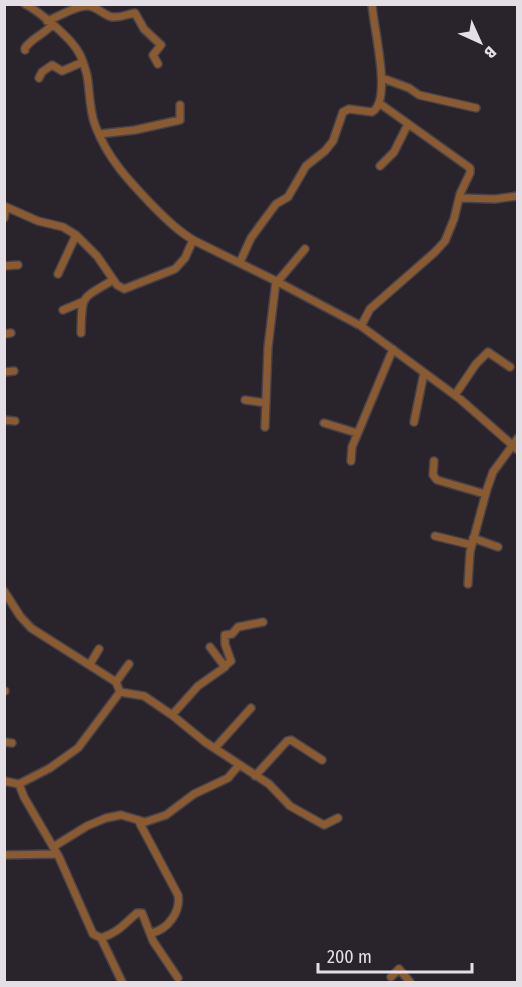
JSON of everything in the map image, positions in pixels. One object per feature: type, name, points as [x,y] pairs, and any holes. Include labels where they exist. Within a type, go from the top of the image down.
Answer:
[{"type":"street","points":[[25,4],[75,46],[83,63],[92,114],[99,134],[120,172],[166,219],[193,240],[240,262],[361,326],[455,395],[515,448]]},
{"type":"street","points":[[240,262],[251,238],[276,204],[288,197],[306,166],[325,151],[333,141],[343,111],[349,109],[374,111],[379,104],[382,78],[372,4]]},
{"type":"street","points":[[25,50],[29,42],[45,33],[50,23],[86,5],[104,15],[113,17],[125,17],[135,13],[144,29],[161,45],[153,55],[158,64]]},
{"type":"street","points":[[39,78],[42,72],[52,65],[62,71],[83,63]]},
{"type":"street","points":[[382,78],[409,88],[418,95],[476,108]]},
{"type":"street","points":[[361,326],[375,304],[445,241],[470,173],[470,168],[379,104]]},
{"type":"street","points":[[99,134],[135,130],[180,120],[180,105]]},
{"type":"street","points":[[380,166],[394,152],[408,124]]},
{"type":"street","points":[[460,198],[495,199],[518,196]]},
{"type":"street","points":[[4,218],[5,207],[38,221],[63,226],[94,252],[117,285],[124,289],[171,271],[181,264],[193,240]]},
{"type":"street","points":[[58,274],[76,235]]},
{"type":"street","points":[[265,427],[268,347],[277,281],[305,249]]},
{"type":"street","points":[[4,266],[18,265]]},
{"type":"street","points":[[63,310],[82,302],[87,296],[113,280]]},
{"type":"street","points":[[81,333],[82,302]]},
{"type":"street","points":[[351,460],[351,447],[393,349]]},
{"type":"street","points":[[455,395],[476,364],[488,352],[510,367]]},
{"type":"street","points":[[4,372],[14,371]]},
{"type":"street","points":[[414,422],[424,373]]},
{"type":"street","points":[[245,400],[266,403]]},
{"type":"street","points":[[4,420],[15,422]]},
{"type":"street","points":[[324,423],[357,433]]},
{"type":"street","points":[[468,584],[472,542],[492,472],[515,448],[518,438]]},
{"type":"street","points":[[434,461],[433,475],[437,480],[485,494]]},
{"type":"street","points":[[435,536],[498,546]]},
{"type":"street","points":[[4,591],[30,628],[116,682],[120,692]]},
{"type":"street","points":[[172,715],[198,686],[231,661],[225,644],[225,635],[232,634],[238,627],[263,622]]},
{"type":"street","points":[[210,647],[226,665]]},
{"type":"street","points":[[90,664],[99,649]]},
{"type":"street","points":[[116,682],[129,664]]},
{"type":"street","points":[[120,692],[144,696],[205,742],[269,784],[290,806],[324,825],[338,818]]},
{"type":"street","points":[[4,781],[19,783],[50,768],[78,748],[120,692]]},
{"type":"street","points":[[215,748],[251,708]]},
{"type":"street","points":[[255,776],[287,741],[291,740],[322,760]]},
{"type":"street","points":[[4,855],[55,850],[87,826],[121,814],[138,820],[152,820],[166,815],[194,794],[228,778],[239,765]]},
{"type":"street","points":[[19,783],[24,797],[55,850],[93,934],[101,938],[122,982]]},
{"type":"street","points":[[138,820],[178,895],[180,904],[174,916],[158,931],[151,933]]},
{"type":"street","points":[[101,938],[114,934],[136,913],[142,913],[153,941],[178,978]]},
{"type":"street","points":[[391,976],[399,969],[410,982]]}]
